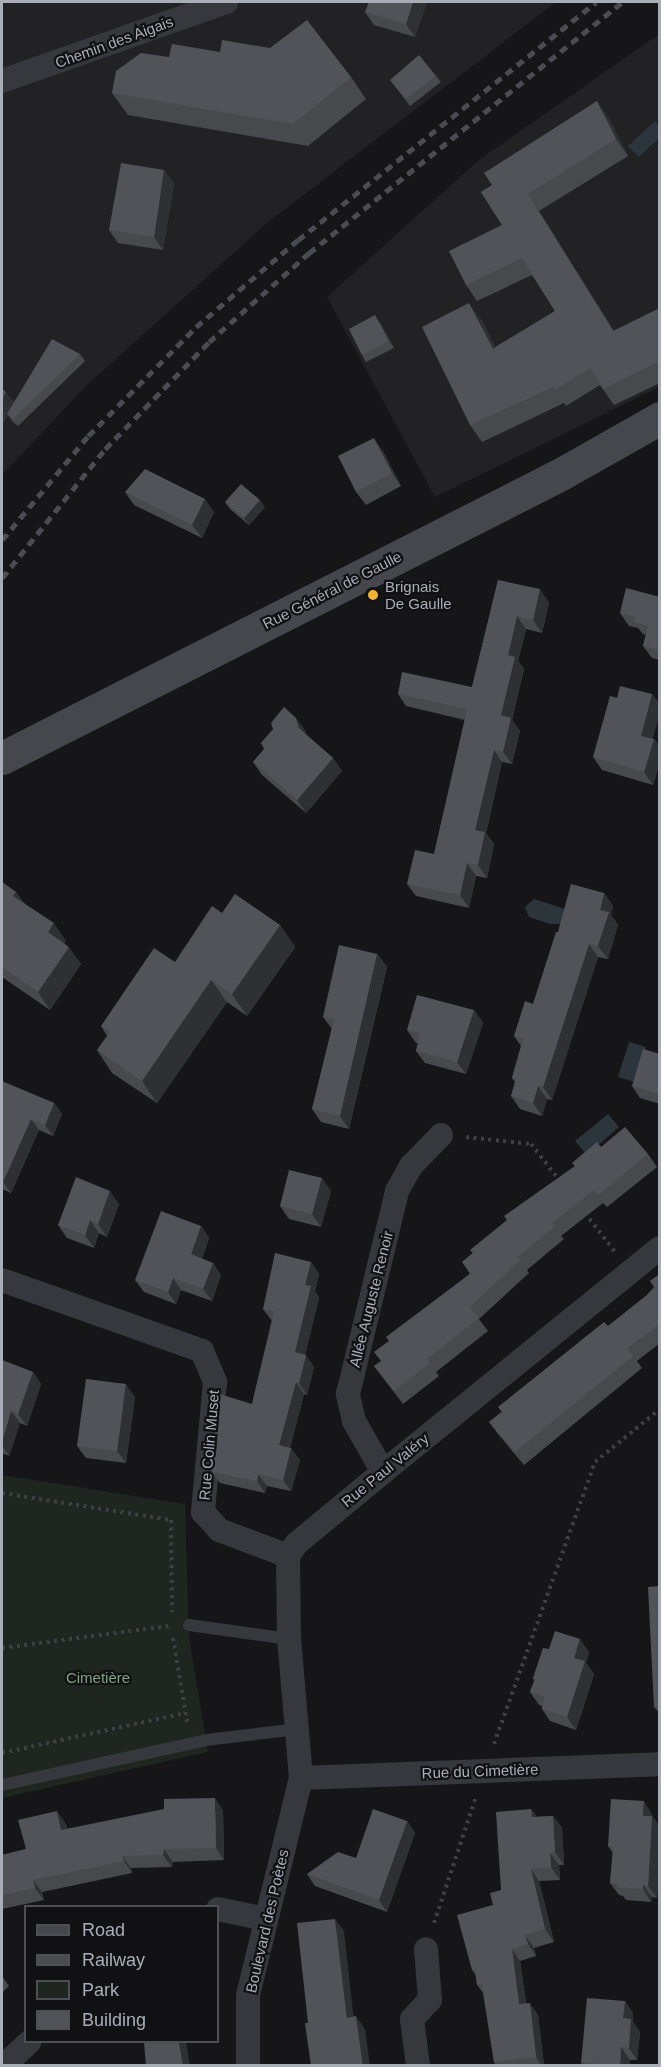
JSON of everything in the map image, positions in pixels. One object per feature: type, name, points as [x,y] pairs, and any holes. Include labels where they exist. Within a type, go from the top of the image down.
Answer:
[{"type":"main road","name":"Rue Général de Gaulle","points":[[2,758],[561,474],[660,418]]},
{"type":"street","name":"Chemin des Aigais","points":[[2,81],[226,2]]},
{"type":"street","name":"Allée Auguste Renoir","points":[[383,1472],[354,1421],[348,1394],[397,1191],[411,1166],[441,1135]]},
{"type":"street","name":"Rue Paul Valéry","points":[[288,1556],[296,1544],[660,1248]]},
{"type":"street","name":"Rue Colin Muset","points":[[2,1280],[202,1351],[215,1382],[203,1512],[219,1530],[288,1556]]},
{"type":"street","points":[[288,1556],[289,1639],[301,1778]]},
{"type":"street","name":"Rue du Cimetière","points":[[301,1778],[660,1764]]},
{"type":"street","name":"Boulevard des Poètes","points":[[248,2066],[248,1995],[301,1778]]},
{"type":"street","points":[[219,1909],[266,1918]]},
{"type":"street","points":[[418,2066],[412,2019],[430,2000],[426,1949]]},
{"type":"street","points":[[2,2064],[28,2043]]},
{"type":"lane","points":[[189,1626],[289,1639]]},
{"type":"lane","points":[[2,1785],[206,1740],[297,1729]]},
{"type":"path","points":[[441,1135],[531,1144],[567,1189]]},
{"type":"path","points":[[581,1208],[631,1271]]},
{"type":"path","points":[[426,1949],[485,1770],[595,1462],[660,1408]]},
{"type":"path","points":[[2,1493],[171,1520]]},
{"type":"path","points":[[2,1648],[172,1625]]},
{"type":"path","points":[[2,1753],[185,1713]]},
{"type":"shaded area","points":[[2,2],[556,2],[268,222],[86,386],[2,475]]},
{"type":"shaded area","points":[[659,34],[659,387],[435,497],[327,297],[479,160]]},
{"type":"shaded area","points":[[655,121],[659,126],[659,138],[639,157],[628,146]]},
{"type":"shaded area","points":[[534,899],[565,909],[561,924],[550,924],[529,917],[525,907]]},
{"type":"shaded area","points":[[629,1042],[646,1047],[635,1082],[618,1077]]},
{"type":"shaded area","points":[[608,1114],[619,1127],[587,1155],[575,1141]]},
{"type":"green space","name":"Cimetière","points":[[2,1475],[185,1504],[189,1638],[208,1752],[2,1798]]},
{"type":"building","points":[[369,2],[413,2],[406,24],[365,12]]},
{"type":"building","points":[[307,20],[351,77],[293,124],[112,93],[116,71],[141,53],[169,57],[172,44],[220,52],[222,40],[270,48]]},
{"type":"building","points":[[419,55],[436,76],[406,99],[390,80]]},
{"type":"building","points":[[597,101],[616,139],[528,194],[613,331],[660,308],[660,361],[603,389],[590,368],[554,390],[553,387],[470,425],[422,327],[469,303],[493,349],[555,311],[522,258],[466,285],[449,251],[502,225],[481,192],[492,185],[484,173]]},
{"type":"building","points":[[121,163],[164,170],[154,237],[109,230]]},
{"type":"building","points":[[375,315],[389,341],[362,355],[349,329]]},
{"type":"building","points":[[52,339],[80,354],[13,419],[7,414]]},
{"type":"building","points":[[374,438],[392,473],[356,492],[338,456]]},
{"type":"building","points":[[145,469],[205,499],[192,525],[125,492]]},
{"type":"building","points":[[241,484],[260,500],[244,518],[225,502]]},
{"type":"building","points":[[498,580],[540,589],[533,620],[517,616],[508,655],[515,657],[501,715],[511,718],[503,752],[494,750],[475,830],[485,832],[478,865],[467,863],[460,895],[407,884],[415,850],[434,854],[467,709],[398,694],[402,672],[472,687]]},
{"type":"building","points":[[626,588],[660,597],[660,650],[643,646],[648,626],[634,622],[635,617],[620,613]]},
{"type":"building","points":[[620,686],[652,694],[641,736],[654,739],[644,772],[593,757],[610,696],[617,698]]},
{"type":"building","points":[[284,707],[296,718],[299,728],[333,758],[297,800],[253,762],[265,748],[261,743],[273,729],[271,723]]},
{"type":"building","points":[[2,882],[16,892],[13,896],[54,923],[48,932],[69,947],[38,992],[2,967]]},
{"type":"building","points":[[571,884],[604,893],[600,910],[609,912],[598,946],[589,944],[543,1087],[538,1086],[533,1103],[511,1096],[516,1079],[512,1078],[523,1039],[514,1036],[525,1001],[533,1004],[556,932],[558,932]]},
{"type":"building","points":[[235,894],[280,925],[232,994],[211,980],[142,1081],[97,1050],[110,1032],[101,1026],[154,948],[175,962],[212,906],[222,913]]},
{"type":"building","points":[[339,945],[377,954],[340,1116],[312,1109],[334,1019],[323,1017]]},
{"type":"building","points":[[417,995],[474,1010],[457,1062],[416,1051],[420,1033],[407,1030]]},
{"type":"building","points":[[643,1049],[660,1054],[660,1094],[632,1086]]},
{"type":"building","points":[[2,1081],[54,1103],[45,1125],[31,1119],[3,1182],[2,1182]]},
{"type":"building","points":[[625,1127],[648,1154],[598,1195],[594,1190],[552,1223],[555,1227],[517,1257],[520,1260],[470,1307],[479,1318],[427,1359],[430,1363],[394,1391],[374,1366],[382,1361],[374,1352],[389,1341],[386,1337],[471,1273],[462,1262],[473,1253],[470,1250],[507,1220],[504,1216],[575,1166],[572,1163],[597,1142],[601,1147]]},
{"type":"building","points":[[289,1170],[322,1178],[312,1214],[280,1206]]},
{"type":"building","points":[[76,1177],[110,1191],[98,1224],[90,1220],[85,1235],[58,1225]]},
{"type":"building","points":[[161,1211],[201,1226],[191,1254],[213,1263],[203,1289],[173,1278],[168,1292],[135,1280]]},
{"type":"building","points":[[275,1253],[311,1262],[305,1285],[311,1286],[295,1352],[306,1355],[299,1383],[296,1382],[279,1445],[291,1448],[283,1480],[258,1474],[257,1481],[212,1472],[219,1394],[252,1404],[274,1311],[263,1309]]},
{"type":"building","points":[[660,1274],[660,1324],[627,1348],[633,1356],[515,1452],[489,1422],[502,1412],[498,1407],[604,1322],[608,1326],[647,1295],[655,1287],[650,1281]]},
{"type":"building","points":[[2,1360],[33,1372],[18,1414],[11,1411],[2,1442]]},
{"type":"building","points":[[86,1379],[126,1384],[117,1451],[77,1446]]},
{"type":"building","points":[[660,1586],[660,1706],[654,1707],[648,1587]]},
{"type":"building","points":[[555,1631],[580,1639],[574,1658],[585,1661],[567,1717],[542,1709],[545,1697],[530,1692],[543,1648],[549,1649]]},
{"type":"building","points":[[215,1798],[216,1848],[164,1849],[163,1855],[122,1856],[124,1861],[33,1880],[35,1888],[2,1895],[2,1855],[26,1849],[18,1820],[57,1811],[61,1830],[164,1809],[164,1799]]},
{"type":"building","points":[[611,1799],[644,1801],[643,1816],[652,1816],[648,1886],[643,1885],[643,1889],[617,1887],[618,1884],[610,1883],[613,1847],[608,1846]]},
{"type":"building","points":[[373,1809],[407,1821],[379,1900],[307,1874],[338,1852],[356,1858]]},
{"type":"building","points":[[531,1809],[532,1817],[553,1816],[555,1852],[550,1853],[551,1867],[531,1869],[545,1929],[525,1935],[528,1944],[512,1949],[519,2004],[530,2003],[536,2057],[494,2062],[482,1984],[477,1985],[475,1969],[472,1970],[457,1915],[493,1905],[490,1893],[501,1890],[496,1812]]},
{"type":"building","points":[[335,1919],[347,2018],[356,2016],[363,2066],[311,2066],[297,1923]]},
{"type":"building","points":[[587,1998],[625,2001],[623,2018],[631,2019],[629,2048],[621,2047],[620,2065],[581,2063]]},
{"type":"building","points":[[144,2043],[179,2043],[183,2066],[146,2066]]},
{"type":"railway","points":[[2,540],[88,436],[196,327],[298,240],[596,2]]},
{"type":"railway","points":[[2,578],[105,449],[209,342],[309,253],[622,2]]},
{"type":"place","name":"Brignais De Gaulle","points":[[373,595]]}]
